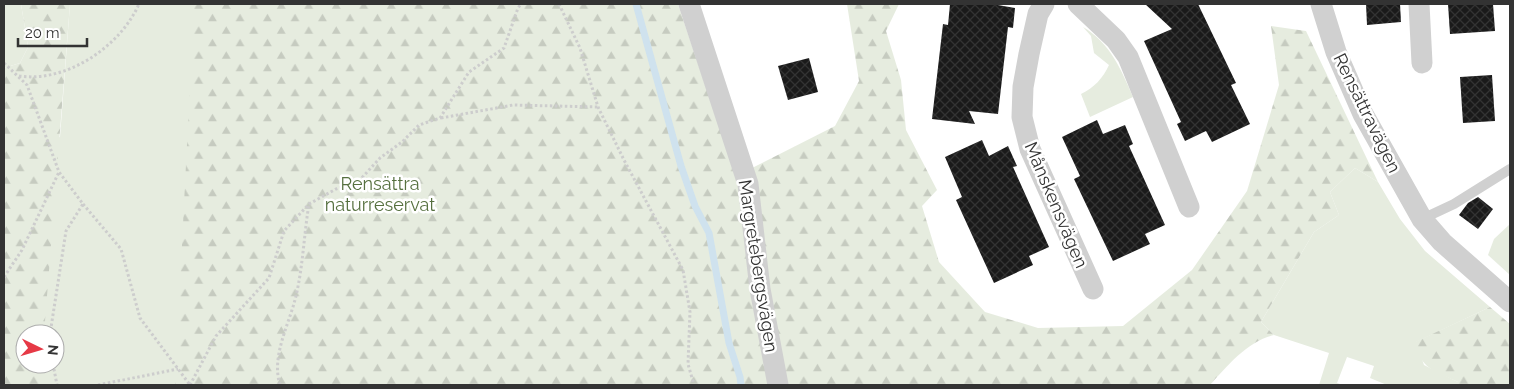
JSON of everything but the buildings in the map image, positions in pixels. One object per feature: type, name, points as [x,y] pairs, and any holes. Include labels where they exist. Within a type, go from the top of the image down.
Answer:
[{"type":"street","name":"Margretebergsvägen","points":[[689,4],[748,184],[760,288],[778,385]]},
{"type":"street","name":"Månskensvägen","points":[[1044,4],[1038,14],[1029,54],[1023,87],[1022,117],[1030,149],[1092,290]]},
{"type":"street","points":[[1078,4],[1116,40],[1128,57],[1189,207]]},
{"type":"street","name":"Rensättravägen","points":[[1321,4],[1336,52],[1363,114],[1422,219],[1442,242],[1510,302]]},
{"type":"street","points":[[1419,4],[1422,63]]},
{"type":"lane","points":[[1422,219],[1454,204],[1510,169]]},
{"type":"path","points":[[18,76],[30,78],[75,68],[116,37],[133,17],[139,4]]},
{"type":"path","points":[[440,118],[469,72],[504,48],[521,4]]},
{"type":"path","points":[[559,4],[580,48],[598,107],[624,160],[684,270],[690,312],[688,364],[694,385]]},
{"type":"path","points":[[4,63],[27,84],[59,172],[121,249],[140,318],[190,385],[216,336],[268,278],[284,231],[309,204],[336,189],[358,182],[380,158],[402,142],[419,125],[440,118],[513,105],[598,107]]},
{"type":"path","points":[[4,277],[22,250],[59,172]]},
{"type":"path","points":[[52,324],[66,231],[83,204]]},
{"type":"path","points":[[280,385],[277,374],[279,352],[296,295],[309,204]]},
{"type":"path","points":[[98,385],[178,369]]},
{"type":"green space","points":[[4,4],[21,4],[28,47],[20,63],[4,68]]},
{"type":"green space","points":[[21,4],[70,4],[45,324],[15,324],[15,374],[40,374],[39,385],[4,385],[4,68],[20,63],[28,47]]},
{"type":"green space","name":"Rensättra naturreservat","points":[[70,4],[662,4],[755,385],[4,385],[4,154],[60,137]]},
{"type":"green space","name":"Rensättra naturreservat","points":[[194,4],[678,4],[740,189],[770,385],[175,385]]},
{"type":"green space","points":[[847,4],[899,4],[886,31],[901,80],[906,130],[937,190],[922,206],[939,262],[985,312],[1038,328],[1123,326],[1192,270],[1247,191],[1279,85],[1271,26],[1306,31],[1378,182],[1355,168],[1330,192],[1339,215],[1314,232],[1261,322],[1274,335],[1264,338],[1247,348],[1210,385],[783,385],[750,169],[835,126],[859,81]]},
{"type":"green space","points":[[1083,27],[1108,49],[1133,97],[1090,117],[1081,94],[1098,82],[1109,65],[1094,53],[1091,36]]},
{"type":"green space","points":[[1355,168],[1378,182],[1400,219],[1425,251],[1490,307],[1416,342],[1424,365],[1458,382],[1458,385],[1387,385],[1370,378],[1374,366],[1347,357],[1337,383],[1343,385],[1319,385],[1329,353],[1274,335],[1261,322],[1314,232],[1339,215],[1330,192]]},
{"type":"green space","points":[[1510,224],[1510,275],[1488,255],[1494,239]]},
{"type":"green space","points":[[1490,307],[1510,324],[1510,385],[1458,385],[1458,382],[1436,372],[1425,364],[1417,351],[1415,342]]},
{"type":"waterway","points":[[636,4],[681,166],[695,206],[709,233],[729,343],[741,385]]}]
